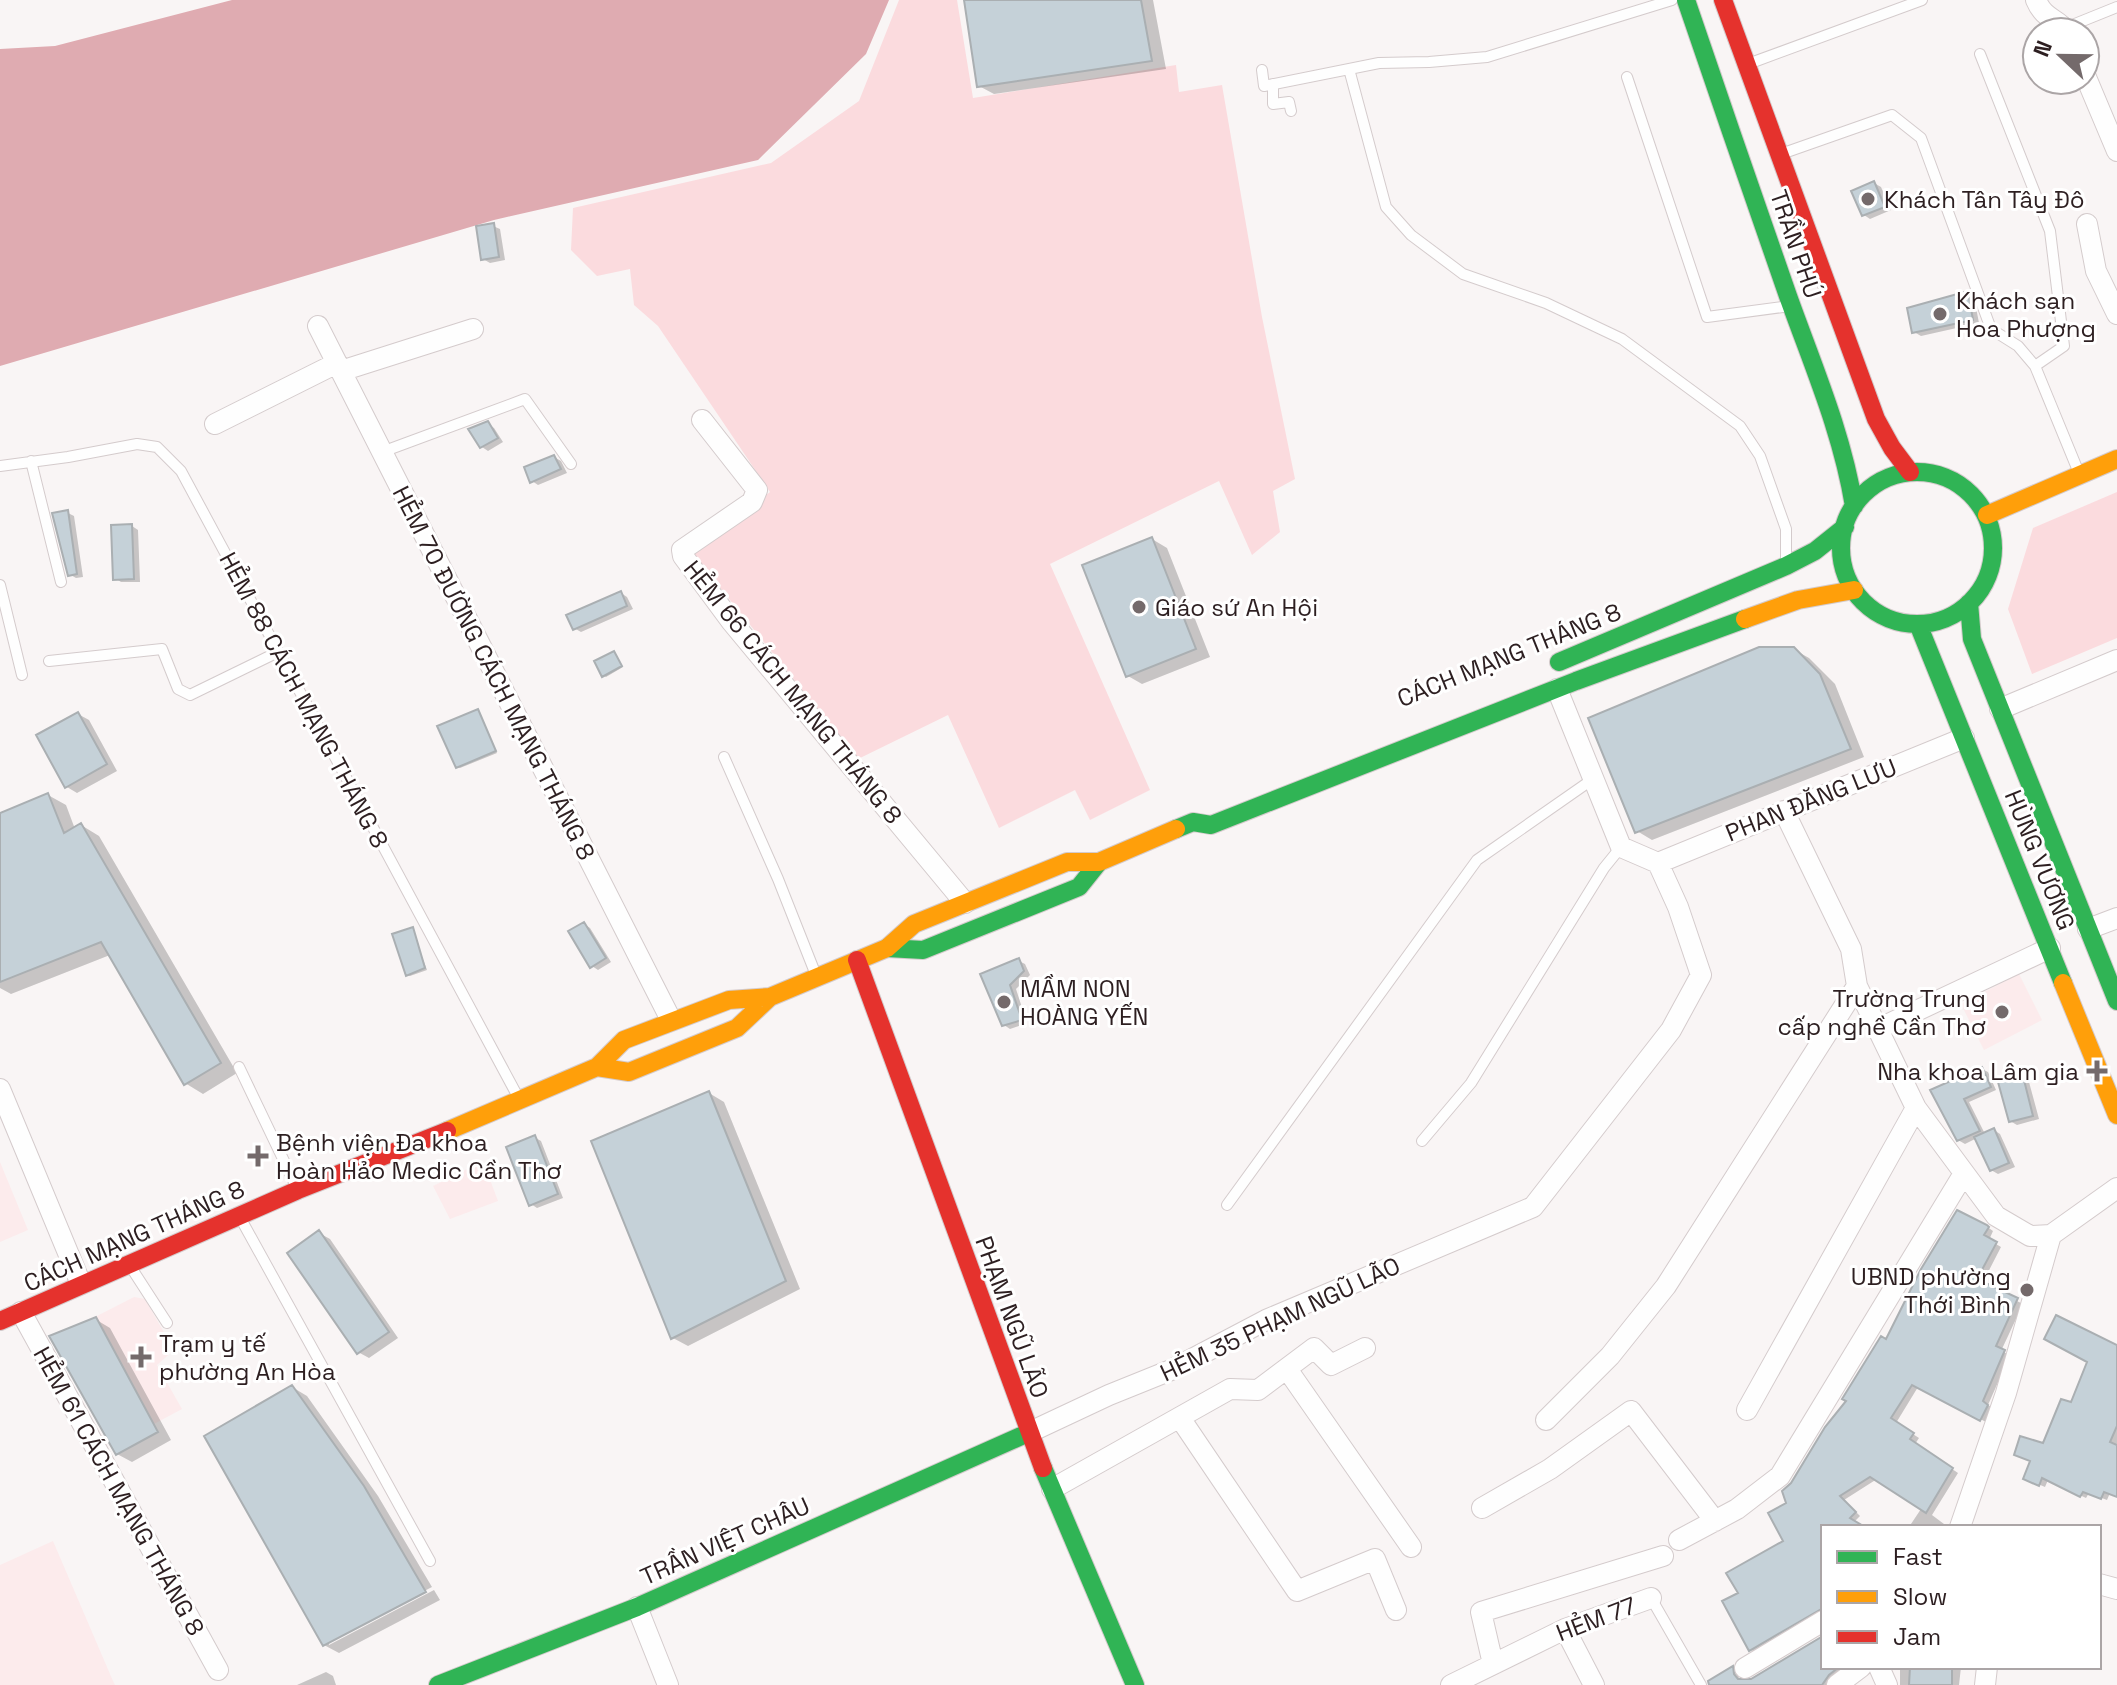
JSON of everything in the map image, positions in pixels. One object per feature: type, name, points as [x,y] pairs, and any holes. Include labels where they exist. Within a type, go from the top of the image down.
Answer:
[{"type":"main road","name":"TRẦN PHÚ","points":[[1686,0],[1841,438],[1850,472],[1854,506]]},
{"type":"main road","name":"TRẦN PHÚ","points":[[1723,0],[1777,155],[1876,419],[1910,472]]},
{"type":"main road","points":[[1987,515],[2117,459]]},
{"type":"main road","points":[[1910,472],[1934,473],[1956,481],[1974,496],[1987,515],[1993,538],[1992,562],[1984,584],[1969,603],[1937,621],[1918,624],[1899,622],[1866,604],[1854,590],[1843,561],[1845,527],[1854,506],[1887,476],[1910,472]]},
{"type":"main road","name":"CÁCH MẠNG THÁNG 8","points":[[1542,668],[1786,566],[1815,551],[1845,527]]},
{"type":"main road","name":"CÁCH MẠNG THÁNG 8","points":[[597,1067],[629,1072],[724,1034],[737,1028],[770,997],[887,948],[914,924],[1067,862],[1099,862],[1193,822],[1211,825],[1557,689],[1798,600],[1854,590]]},
{"type":"main road","name":"HÙNG VƯƠNG","points":[[1969,603],[1972,639],[2117,1001]]},
{"type":"main road","name":"HÙNG VƯƠNG","points":[[1918,624],[2117,1115]]},
{"type":"main road","points":[[1193,822],[1206,802]]},
{"type":"main road","name":"CÁCH MẠNG THÁNG 8","points":[[887,948],[923,950],[1079,887],[1099,862]]},
{"type":"main road","name":"PHẠM NGŨ LÃO","points":[[857,960],[1028,1433],[1135,1685]]},
{"type":"main road","name":"CÁCH MẠNG THÁNG 8","points":[[0,1321],[298,1190],[597,1067],[624,1040],[671,1020],[729,1000],[770,997]]},
{"type":"main road","name":"TRẦN VIỆT CHÂU","points":[[438,1685],[637,1607],[1028,1433]]},
{"type":"street","points":[[2094,96],[2117,151]]},
{"type":"street","points":[[2087,224],[2096,271],[2117,314]]},
{"type":"street","name":"HẺM 70 ĐƯỜNG CÁCH MẠNG THÁNG 8","points":[[318,326],[671,1020]]},
{"type":"street","points":[[215,424],[339,367],[473,329]]},
{"type":"street","name":"HẺM 66 CÁCH MẠNG THÁNG 8","points":[[702,420],[757,490],[752,502],[682,550],[683,556],[731,621],[965,903]]},
{"type":"street","points":[[2000,709],[2117,660]]},
{"type":"street","points":[[1557,689],[1621,847],[1658,863]]},
{"type":"street","name":"PHAN ĐĂNG LƯU","points":[[1658,863],[1964,738]]},
{"type":"street","points":[[1784,811],[1851,949],[1857,986],[1916,1108],[1996,1216],[2030,1236],[2051,1235],[2117,1188]]},
{"type":"street","name":"HẺM 35 PHẠM NGŨ LÃO","points":[[1028,1433],[1171,1370],[1266,1320],[1533,1207],[1671,1030],[1701,975],[1678,907],[1658,863]]},
{"type":"street","points":[[2088,929],[2117,918]]},
{"type":"street","points":[[1878,1029],[2050,948]]},
{"type":"street","points":[[1546,1420],[1610,1356],[1666,1286],[1857,986]]},
{"type":"street","points":[[0,1089],[81,1284]]},
{"type":"street","points":[[1747,1410],[1916,1108]]},
{"type":"street","points":[[1679,1540],[1737,1509],[1780,1476],[1963,1175]]},
{"type":"street","points":[[1961,1525],[2006,1393],[2051,1235]]},
{"type":"street","name":"HẺM 61 CÁCH MẠNG THÁNG 8","points":[[21,1312],[218,1670]]},
{"type":"street","points":[[1052,1489],[1230,1389],[1258,1390],[1314,1348],[1331,1365],[1365,1348]]},
{"type":"street","points":[[1287,1369],[1411,1547]]},
{"type":"street","points":[[1482,1508],[1550,1469],[1631,1411],[1715,1521]]},
{"type":"street","points":[[1180,1418],[1297,1591],[1375,1559],[1396,1610]]},
{"type":"street","points":[[1493,1664],[1481,1612],[1663,1556]]},
{"type":"street","name":"HẺM 77","points":[[1451,1685],[1565,1629],[1651,1598]]},
{"type":"street","points":[[637,1607],[668,1685]]},
{"type":"street","points":[[1745,1668],[1821,1622]]},
{"type":"street","points":[[1565,1629],[1594,1685]]},
{"type":"street","points":[[1837,1685],[1858,1669]]},
{"type":"lane","points":[[1262,70],[1264,86],[1379,63],[1487,57],[1672,0]]},
{"type":"lane","points":[[1746,65],[1922,0]]},
{"type":"lane","points":[[2097,16],[2117,7]]},
{"type":"lane","points":[[1980,54],[2050,231],[2064,346],[2035,366]]},
{"type":"lane","points":[[1349,69],[1386,207],[1411,235],[1463,274],[1546,303],[1622,339],[1740,426],[1760,456],[1786,529],[1786,566]]},
{"type":"lane","points":[[1627,77],[1707,317],[1792,305]]},
{"type":"lane","points":[[1273,84],[1273,104],[1289,102],[1291,111]]},
{"type":"lane","points":[[1777,155],[1892,115],[1921,138],[1991,329],[2018,346],[2035,366],[2080,475]]},
{"type":"lane","points":[[382,452],[525,399],[571,464]]},
{"type":"lane","name":"HẺM 88 CÁCH MẠNG THÁNG 8","points":[[0,466],[137,444],[157,447],[181,471],[519,1100]]},
{"type":"lane","points":[[31,461],[61,582]]},
{"type":"lane","points":[[0,585],[22,675]]},
{"type":"lane","points":[[49,661],[162,649],[178,689],[190,695],[278,652]]},
{"type":"lane","points":[[724,757],[778,879],[816,976]]},
{"type":"lane","points":[[1227,1205],[1477,860],[1593,779]]},
{"type":"lane","points":[[1422,1141],[1471,1083],[1604,868],[1621,847]]},
{"type":"lane","points":[[239,1067],[298,1190]]},
{"type":"lane","points":[[239,1216],[430,1561]]},
{"type":"lane","points":[[128,1264],[167,1323]]},
{"type":"lane","name":"HẺM 77","points":[[1651,1598],[1701,1685]]},
{"type":"shaded area","points":[[232,0],[889,0],[866,54],[758,160],[494,220],[0,366],[0,49],[55,46]]},
{"type":"shaded area","points":[[899,0],[957,0],[973,98],[1176,65],[1179,92],[1222,85],[1262,317],[1295,479],[1273,491],[1280,532],[1252,555],[1219,481],[1050,564],[1150,790],[1090,820],[1075,790],[999,828],[948,715],[858,759],[693,554],[770,492],[658,326],[634,305],[630,269],[597,276],[571,250],[573,208],[771,163],[859,101]]},
{"type":"shaded area","points":[[2117,492],[2117,638],[2032,674],[2008,609],[2033,528]]},
{"type":"shaded area","name":"Trường Trung cấp nghề Cần Thơ","points":[[2019,974],[2042,1020],[1984,1050],[1961,1004]]},
{"type":"shaded area","points":[[483,1161],[498,1201],[450,1219],[433,1186]]},
{"type":"shaded area","points":[[0,1162],[28,1230],[0,1242]]},
{"type":"shaded area","name":"Trạm y tế phường An Hòa","points":[[134,1297],[145,1299],[174,1350],[157,1365],[182,1409],[154,1424],[95,1317]]},
{"type":"shaded area","points":[[53,1541],[115,1685],[0,1685],[0,1565]]},
{"type":"building","points":[[964,0],[1141,0],[1152,61],[977,87]]},
{"type":"building","name":"Khách Tân Tây Đô","points":[[1874,181],[1885,207],[1862,216],[1851,191]]},
{"type":"building","points":[[494,223],[499,257],[481,260],[476,226]]},
{"type":"building","name":"Khách sạn Hoa Phượng","points":[[1968,291],[1973,320],[1912,333],[1907,308]]},
{"type":"building","points":[[488,421],[498,438],[480,448],[468,429]]},
{"type":"building","points":[[554,455],[561,469],[530,483],[524,467]]},
{"type":"building","points":[[68,510],[77,574],[68,576],[52,513]]},
{"type":"building","points":[[132,524],[134,579],[113,580],[111,525]]},
{"type":"building","name":"Giáo sứ An Hội","points":[[1152,537],[1196,649],[1126,677],[1082,565]]},
{"type":"building","points":[[621,591],[627,606],[573,630],[566,615]]},
{"type":"building","points":[[1759,647],[1794,647],[1820,674],[1851,749],[1635,833],[1588,718]]},
{"type":"building","points":[[614,651],[622,666],[602,677],[594,661]]},
{"type":"building","points":[[478,709],[496,751],[456,768],[437,726]]},
{"type":"building","points":[[78,712],[107,764],[65,788],[36,735]]},
{"type":"building","points":[[48,793],[64,833],[81,823],[221,1063],[184,1085],[101,942],[0,982],[0,813]]},
{"type":"building","points":[[584,922],[606,958],[590,968],[568,931]]},
{"type":"building","points":[[413,927],[425,968],[406,976],[392,934]]},
{"type":"building","name":"MẦM NON HOÀNG YẾN","points":[[1019,958],[1024,971],[1010,985],[1022,1020],[1002,1026],[980,974]]},
{"type":"building","points":[[1982,1067],[1991,1087],[1964,1099],[1980,1131],[1957,1141],[1930,1090]]},
{"type":"building","points":[[2023,1076],[2033,1116],[2009,1122],[1998,1082]]},
{"type":"building","points":[[709,1091],[786,1281],[671,1339],[591,1141]]},
{"type":"building","points":[[1994,1128],[2009,1163],[1990,1171],[1974,1137]]},
{"type":"building","points":[[535,1135],[558,1194],[529,1206],[506,1147]]},
{"type":"building","points":[[1957,1210],[1987,1225],[1989,1227],[1984,1235],[1997,1242],[1977,1279],[2018,1298],[1996,1346],[2005,1350],[1983,1401],[1988,1405],[1980,1421],[1912,1385],[1891,1418],[1914,1433],[1910,1439],[1953,1468],[1926,1513],[1870,1477],[1840,1496],[1856,1512],[1850,1518],[1862,1525],[1821,1525],[1821,1609],[1749,1651],[1722,1601],[1738,1593],[1726,1573],[1783,1541],[1768,1513],[1786,1503],[1782,1491],[1791,1483],[1825,1427],[1846,1401],[1842,1399],[1881,1336],[1886,1339],[1921,1269]]},
{"type":"building","points":[[319,1230],[389,1332],[357,1354],[287,1253]]},
{"type":"building","points":[[2056,1315],[2117,1345],[2117,1426],[2110,1442],[2117,1445],[2117,1497],[2104,1492],[2101,1499],[2083,1492],[2080,1497],[2042,1478],[2039,1486],[2023,1479],[2030,1461],[2014,1455],[2020,1436],[2043,1443],[2061,1399],[2071,1402],[2087,1362],[2044,1339]]},
{"type":"building","points":[[96,1317],[158,1432],[116,1455],[49,1336]]},
{"type":"building","points":[[292,1385],[364,1486],[426,1592],[323,1646],[204,1436]]},
{"type":"building","points":[[1821,1637],[1821,1669],[1836,1669],[1822,1685],[1709,1685],[1708,1681],[1733,1666],[1738,1679],[1751,1679]]},
{"type":"building","points":[[1910,1669],[1952,1669],[1952,1685],[1909,1685]]},
{"type":"traffic: fast","points":[[1686,0],[1826,400],[1854,506]]},
{"type":"traffic: fast","points":[[1917,472],[1946,478],[1971,494],[1987,519],[1993,548],[1987,577],[1971,602],[1946,618],[1917,624],[1888,618],[1863,602],[1847,577],[1841,548],[1847,519],[1863,494],[1888,478],[1917,472]]},
{"type":"traffic: fast","points":[[1559,662],[1786,566],[1815,551],[1845,527]]},
{"type":"traffic: fast","points":[[1969,603],[1972,639],[2117,1001]]},
{"type":"traffic: fast","points":[[1176,829],[1193,822],[1211,825],[1576,681],[1745,619]]},
{"type":"traffic: fast","points":[[1918,624],[2063,983]]},
{"type":"traffic: fast","points":[[887,948],[923,950],[1079,887],[1099,862]]},
{"type":"traffic: fast","points":[[438,1685],[637,1607],[1028,1433]]},
{"type":"traffic: fast","points":[[1043,1468],[1135,1685]]},
{"type":"traffic: slow","points":[[1987,515],[2117,459]]},
{"type":"traffic: slow","points":[[1745,619],[1798,600],[1854,590]]},
{"type":"traffic: slow","points":[[597,1067],[629,1072],[737,1028],[770,997],[887,948],[914,924],[1067,862],[1099,862],[1176,829]]},
{"type":"traffic: slow","points":[[2063,983],[2117,1115]]},
{"type":"traffic: slow","points":[[447,1131],[597,1067],[624,1040],[729,1000],[770,997]]},
{"type":"traffic: jam","points":[[1723,0],[1876,419],[1910,472]]},
{"type":"traffic: jam","points":[[857,960],[1043,1468]]},
{"type":"traffic: jam","points":[[0,1321],[298,1190],[447,1131]]},
{"type":"place","name":"Khách Tân Tây Đô","points":[[1868,199]]},
{"type":"place","name":"Khách sạn Hoa Phượng","points":[[1940,314]]},
{"type":"place","name":"Giáo sứ An Hội","points":[[1139,607]]},
{"type":"place","name":"MẦM NON HOÀNG YẾN","points":[[1004,1002]]},
{"type":"place","name":"Trường Trung cấp nghề Cần Thơ","points":[[2002,1012]]},
{"type":"place","name":"Nha khoa Lâm gia","points":[[2097,1071]]},
{"type":"place","name":"Bệnh viện Đa khoa Hoàn Hảo Medic Cần Thơ","points":[[258,1156]]},
{"type":"place","name":"UBND phường Thới Bình","points":[[2027,1290]]},
{"type":"place","name":"Trạm y tế phường An Hòa","points":[[141,1357]]}]
